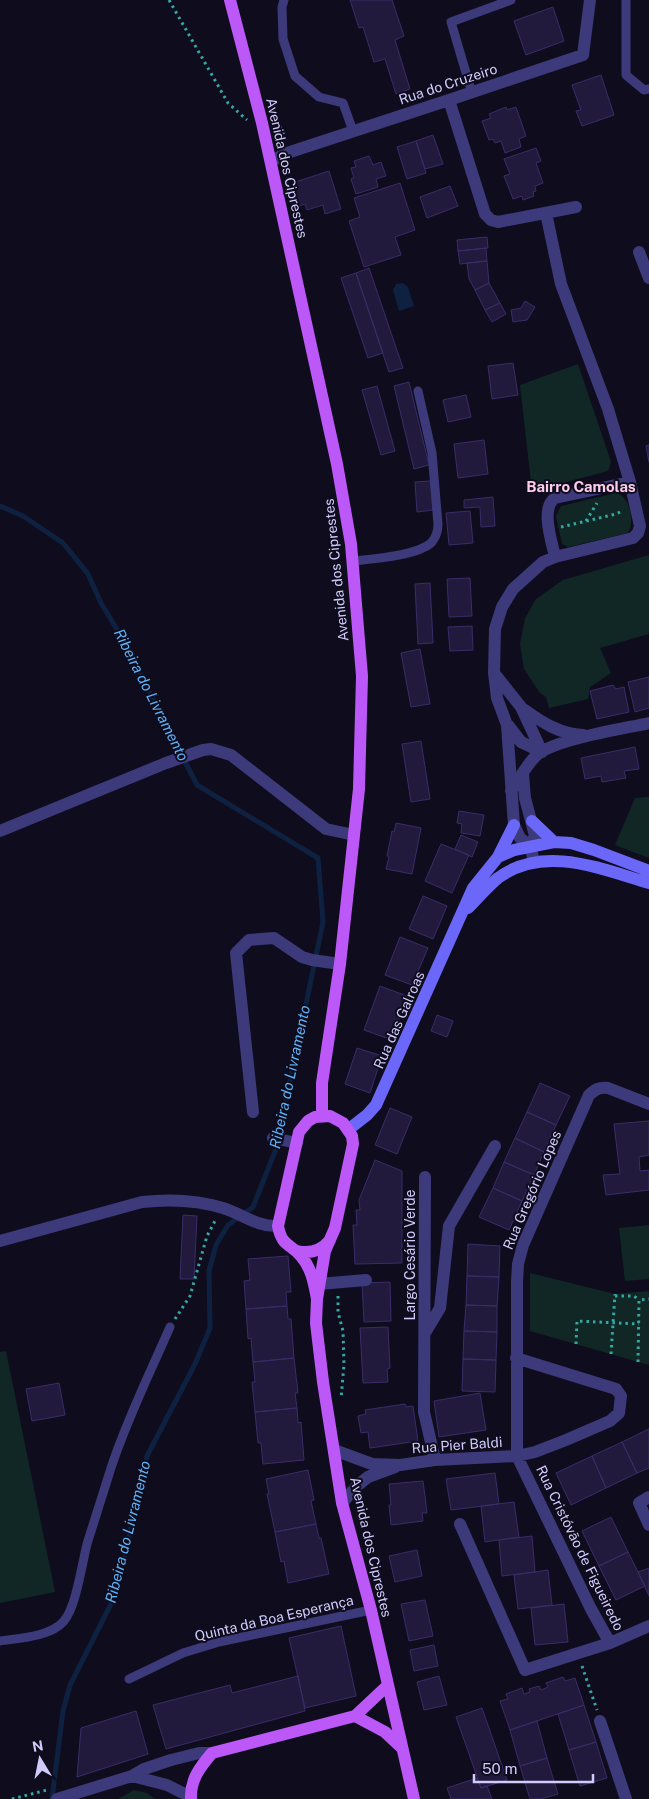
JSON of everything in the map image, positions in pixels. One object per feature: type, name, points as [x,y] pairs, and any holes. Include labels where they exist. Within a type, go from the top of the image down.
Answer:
[{"type":"main road","name":"Avenida dos Ciprestes","points":[[230,0],[271,161],[341,483],[352,561],[362,676],[359,789],[354,835],[334,963],[322,1083],[322,1116]]},
{"type":"main road","points":[[532,821],[554,842]]},
{"type":"main road","name":"Rua das Galroas","points":[[348,1129],[373,1110],[379,1100],[473,888],[498,857],[514,825]]},
{"type":"main road","points":[[498,857],[530,846],[554,842],[571,843],[649,871]]},
{"type":"main road","name":"Rua das Galroas","points":[[463,912],[498,879],[513,870],[534,862],[560,861],[586,865],[649,883]]},
{"type":"main road","points":[[278,1226],[292,1142],[303,1126],[315,1117],[322,1116],[337,1118],[348,1129]]},
{"type":"main road","name":"Avenida dos Ciprestes","points":[[348,1129],[352,1136],[352,1144],[333,1234],[325,1250],[319,1284],[316,1318],[318,1339],[342,1503],[371,1610],[414,1799]]},
{"type":"main road","name":"Avenida dos Ciprestes","points":[[278,1226],[284,1241],[302,1257],[312,1276],[317,1300]]},
{"type":"main road","points":[[296,1251],[313,1252],[325,1246],[330,1240]]},
{"type":"main road","points":[[191,1798],[194,1780],[199,1769],[212,1753],[355,1716],[388,1685]]},
{"type":"main road","points":[[355,1716],[384,1732],[401,1747]]},
{"type":"street","name":"Rua do Cruzeiro","points":[[271,161],[290,152],[472,93],[583,54],[590,0]]},
{"type":"street","points":[[449,100],[488,218],[493,222],[498,222],[576,207]]},
{"type":"street","points":[[542,752],[522,742],[507,725],[496,698],[494,638],[502,607],[517,584],[543,562],[555,557],[635,537],[640,526],[630,482],[608,408],[561,284],[546,213]]},
{"type":"street","points":[[639,252],[649,278]]},
{"type":"street","points":[[555,557],[547,513],[550,502],[555,498],[630,482]]},
{"type":"street","points":[[494,673],[521,707],[542,752]]},
{"type":"street","points":[[521,707],[554,729],[570,735],[590,736]]},
{"type":"street","points":[[510,791],[535,758],[542,752],[558,745],[590,736],[649,723]]},
{"type":"street","points":[[507,725],[510,791],[514,825],[520,838],[530,846],[534,862]]},
{"type":"street","points":[[0,831],[166,763],[210,749],[231,755],[326,829],[354,835]]},
{"type":"street","points":[[523,774],[525,798],[535,836],[530,846]]},
{"type":"street","points":[[253,1112],[236,953],[250,940],[274,938],[312,960],[334,963]]},
{"type":"street","name":"Rua Gregório Lopes","points":[[517,1456],[517,1282],[518,1264],[523,1245],[590,1095],[595,1089],[601,1087],[608,1088],[649,1104]]},
{"type":"street","points":[[273,1138],[292,1142]]},
{"type":"street","name":"Largo Cesário Verde","points":[[424,1334],[440,1308],[449,1226],[495,1146]]},
{"type":"street","name":"Largo Cesário Verde","points":[[425,1177],[424,1412],[435,1460]]},
{"type":"street","points":[[0,1241],[142,1202],[183,1200],[223,1208],[262,1225],[278,1226]]},
{"type":"street","points":[[319,1284],[366,1280]]},
{"type":"street","name":"Rua Pier Baldi","points":[[334,1450],[372,1464],[400,1465],[435,1460],[517,1456],[550,1446],[610,1421],[619,1413],[620,1396],[616,1389],[516,1358]]},
{"type":"street","name":"Rua Cristóvão de Figueiredo","points":[[517,1456],[591,1609],[610,1643],[649,1626]]},
{"type":"street","name":"Rua Pier Baldi","points":[[342,1503],[368,1477],[400,1465]]},
{"type":"street","points":[[649,1497],[639,1503],[649,1525]]},
{"type":"street","points":[[460,1524],[525,1670],[610,1643]]},
{"type":"street","points":[[600,1721],[626,1799]]},
{"type":"street","points":[[56,1799],[132,1776],[144,1769],[171,1760],[199,1753],[212,1753]]},
{"type":"street","points":[[132,1776],[167,1784],[191,1798]]},
{"type":"lane","points":[[284,0],[282,7],[283,39],[295,76],[319,97],[343,103],[353,132]]},
{"type":"lane","points":[[472,93],[451,22],[511,0]]},
{"type":"lane","points":[[626,0],[626,75],[644,90],[649,90]]},
{"type":"lane","points":[[352,561],[402,554],[420,549],[433,541],[437,533],[438,524],[432,454],[418,391]]},
{"type":"lane","points":[[0,1642],[49,1631],[59,1626],[66,1619],[71,1609],[87,1545],[112,1466],[170,1327]]},
{"type":"lane","name":"Quinta da Boa Esperança","points":[[129,1679],[183,1653],[219,1642],[371,1610]]},
{"type":"path","points":[[169,0],[228,103],[265,135]]},
{"type":"path","points":[[271,110],[279,122],[290,152]]},
{"type":"path","points":[[586,521],[597,504],[599,497]]},
{"type":"path","points":[[558,528],[616,514]]},
{"type":"path","points":[[170,1327],[190,1296],[207,1236],[223,1208]]},
{"type":"path","points":[[338,1283],[338,1312],[343,1331],[344,1364],[341,1402]]},
{"type":"path","points":[[611,1354],[615,1295],[634,1296],[638,1300],[638,1362]]},
{"type":"path","points":[[638,1300],[649,1299]]},
{"type":"path","points":[[576,1344],[578,1321],[639,1324]]},
{"type":"path","points":[[358,1485],[373,1559]]},
{"type":"path","points":[[578,1654],[600,1721]]},
{"type":"path","points":[[12,1799],[42,1791]]},
{"type":"green space","points":[[578,364],[611,462],[608,471],[532,491],[520,385]]},
{"type":"green space","points":[[616,493],[625,499],[630,510],[631,523],[628,533],[568,547],[562,544],[556,516],[561,506]]},
{"type":"green space","points":[[649,555],[649,634],[600,648],[611,673],[590,687],[588,699],[549,708],[546,697],[540,693],[524,669],[520,644],[525,618],[536,599],[563,580]]},
{"type":"green space","points":[[649,797],[649,858],[615,845],[635,798]]},
{"type":"green space","points":[[649,1225],[649,1279],[625,1281],[619,1228]]},
{"type":"green space","points":[[530,1273],[615,1294],[649,1291],[649,1365],[530,1331]]},
{"type":"green space","points":[[6,1351],[55,1592],[0,1603],[0,1352]]},
{"type":"green space","points":[[134,1790],[147,1793],[155,1799],[118,1799]]},
{"type":"water","points":[[403,283],[408,287],[414,306],[399,311],[393,290],[396,284]]},
{"type":"building","points":[[350,0],[392,0],[404,36],[395,40],[410,89],[396,94],[385,59],[374,62],[363,27],[359,28]]},
{"type":"building","points":[[553,7],[564,41],[526,55],[514,21]]},
{"type":"building","points":[[601,75],[614,115],[582,126],[576,111],[581,110],[572,85]]},
{"type":"building","points":[[506,107],[507,110],[516,107],[526,136],[519,139],[521,147],[505,153],[501,141],[495,143],[493,139],[489,140],[482,121],[491,118],[489,114]]},
{"type":"building","points":[[433,135],[443,164],[425,169],[416,141]]},
{"type":"building","points":[[416,141],[426,173],[407,179],[397,147]]},
{"type":"building","points":[[536,148],[541,161],[536,163],[543,183],[535,186],[534,196],[523,200],[522,196],[513,199],[504,176],[510,174],[504,159]]},
{"type":"building","points":[[369,156],[373,165],[381,162],[386,176],[376,179],[378,187],[356,194],[351,179],[354,178],[351,168],[356,167],[354,161]]},
{"type":"building","points":[[329,171],[341,209],[325,214],[323,205],[307,210],[305,204],[299,206],[292,183]]},
{"type":"building","points":[[400,183],[415,230],[395,237],[401,255],[364,267],[349,221],[360,217],[354,198]]},
{"type":"building","points":[[450,186],[458,206],[427,218],[420,197]]},
{"type":"building","points":[[487,237],[488,248],[458,251],[457,240]]},
{"type":"building","points":[[486,248],[487,261],[460,264],[458,251]]},
{"type":"building","points":[[487,261],[489,283],[475,290],[469,279],[467,263]]},
{"type":"building","points":[[369,268],[403,368],[389,372],[356,273]]},
{"type":"building","points":[[356,273],[383,353],[368,358],[341,278]]},
{"type":"building","points":[[489,283],[500,303],[485,310],[475,290]]},
{"type":"building","points":[[525,301],[535,307],[527,320],[513,322],[511,310],[521,308]]},
{"type":"building","points":[[500,303],[506,314],[492,322],[485,310]]},
{"type":"building","points":[[513,363],[518,395],[492,399],[488,366]]},
{"type":"building","points":[[409,382],[429,465],[414,469],[394,386]]},
{"type":"building","points":[[377,386],[395,451],[381,455],[362,390]]},
{"type":"building","points":[[466,395],[471,417],[448,422],[443,400]]},
{"type":"building","points":[[484,440],[488,474],[458,478],[454,444]]},
{"type":"building","points":[[649,445],[649,462],[646,446]]},
{"type":"building","points":[[431,481],[433,510],[417,512],[415,482]]},
{"type":"building","points":[[493,497],[495,526],[481,527],[480,507],[464,508],[464,500]]},
{"type":"building","points":[[470,511],[473,543],[449,545],[446,513]]},
{"type":"building","points":[[470,578],[472,616],[449,617],[447,579]]},
{"type":"building","points":[[430,583],[433,643],[418,644],[415,584]]},
{"type":"building","points":[[472,626],[473,650],[450,651],[448,627]]},
{"type":"building","points":[[420,649],[430,704],[411,707],[401,653]]},
{"type":"building","points":[[649,677],[649,708],[635,712],[628,682]]},
{"type":"building","points":[[613,685],[616,689],[624,687],[629,712],[597,719],[590,691]]},
{"type":"building","points":[[421,741],[430,799],[411,802],[402,744]]},
{"type":"building","points":[[635,747],[639,769],[624,771],[626,778],[602,782],[601,776],[585,779],[581,758]]},
{"type":"building","points":[[459,811],[484,815],[480,836],[461,833],[462,824],[457,823]]},
{"type":"building","points":[[396,823],[421,828],[412,874],[386,869],[392,831],[394,832]]},
{"type":"building","points":[[461,835],[478,842],[472,857],[455,849]]},
{"type":"building","points":[[441,844],[469,855],[452,893],[425,881]]},
{"type":"building","points":[[423,896],[447,906],[433,939],[409,929]]},
{"type":"building","points":[[400,937],[428,948],[412,985],[385,975]]},
{"type":"building","points":[[380,986],[407,996],[392,1040],[364,1030]]},
{"type":"building","points":[[437,1015],[453,1021],[447,1037],[431,1031]]},
{"type":"building","points":[[357,1048],[382,1056],[370,1093],[345,1084]]},
{"type":"building","points":[[540,1083],[570,1096],[556,1125],[527,1112]]},
{"type":"building","points":[[390,1108],[412,1117],[397,1154],[375,1145]]},
{"type":"building","points":[[527,1112],[556,1125],[544,1152],[515,1138]]},
{"type":"building","points":[[649,1121],[649,1155],[639,1157],[640,1171],[649,1170],[649,1190],[606,1195],[603,1175],[620,1174],[614,1124]]},
{"type":"building","points":[[515,1138],[544,1152],[534,1175],[504,1162]]},
{"type":"building","points":[[375,1160],[402,1171],[402,1263],[355,1264],[353,1225],[357,1225],[356,1210],[360,1210],[359,1200]]},
{"type":"building","points":[[504,1162],[534,1175],[522,1201],[493,1188]]},
{"type":"building","points":[[493,1188],[522,1201],[509,1230],[479,1217]]},
{"type":"building","points":[[183,1215],[197,1216],[194,1279],[180,1279]]},
{"type":"building","points":[[468,1244],[500,1246],[499,1277],[467,1276]]},
{"type":"building","points":[[288,1256],[291,1292],[286,1292],[287,1306],[246,1309],[244,1281],[250,1280],[248,1259]]},
{"type":"building","points":[[467,1276],[499,1277],[497,1306],[466,1305]]},
{"type":"building","points":[[390,1282],[391,1321],[364,1322],[362,1283]]},
{"type":"building","points":[[466,1305],[497,1306],[497,1332],[464,1331]]},
{"type":"building","points":[[287,1306],[288,1319],[291,1319],[294,1358],[253,1362],[251,1338],[248,1339],[246,1309]]},
{"type":"building","points":[[388,1327],[390,1368],[387,1369],[388,1382],[363,1383],[360,1328]]},
{"type":"building","points":[[464,1331],[497,1332],[496,1360],[463,1359]]},
{"type":"building","points":[[294,1358],[298,1393],[295,1393],[297,1408],[255,1412],[252,1382],[255,1382],[253,1362]]},
{"type":"building","points":[[463,1359],[496,1360],[495,1392],[462,1391]]},
{"type":"building","points":[[59,1383],[65,1415],[32,1421],[26,1389]]},
{"type":"building","points":[[480,1393],[486,1430],[439,1437],[434,1401]]},
{"type":"building","points":[[405,1404],[406,1407],[413,1406],[418,1441],[370,1448],[368,1432],[361,1433],[358,1416],[366,1414],[365,1410]]},
{"type":"building","points":[[297,1408],[298,1423],[301,1422],[304,1460],[263,1464],[261,1443],[258,1443],[255,1412]]},
{"type":"building","points":[[649,1429],[649,1468],[637,1473],[622,1442]]},
{"type":"building","points":[[622,1442],[637,1473],[606,1488],[592,1456]]},
{"type":"building","points":[[592,1456],[606,1488],[571,1505],[556,1473]]},
{"type":"building","points":[[308,1470],[314,1500],[311,1501],[316,1524],[275,1532],[267,1494],[269,1494],[266,1479]]},
{"type":"building","points":[[495,1473],[499,1504],[451,1510],[446,1479]]},
{"type":"building","points":[[423,1481],[427,1513],[422,1513],[423,1521],[391,1525],[389,1484]]},
{"type":"building","points":[[514,1502],[519,1537],[485,1542],[481,1506]]},
{"type":"building","points":[[611,1517],[628,1552],[599,1566],[582,1531]]},
{"type":"building","points":[[316,1524],[329,1574],[288,1583],[284,1561],[281,1562],[275,1532]]},
{"type":"building","points":[[532,1536],[535,1572],[502,1576],[499,1540]]},
{"type":"building","points":[[417,1550],[422,1576],[395,1582],[389,1556]]},
{"type":"building","points":[[628,1552],[645,1586],[616,1600],[599,1566]]},
{"type":"building","points":[[649,1568],[649,1596],[638,1572]]},
{"type":"building","points":[[548,1570],[552,1605],[518,1609],[514,1575]]},
{"type":"building","points":[[425,1600],[433,1636],[409,1641],[401,1604]]},
{"type":"building","points":[[564,1604],[568,1642],[535,1645],[531,1608]]},
{"type":"building","points":[[341,1626],[356,1696],[305,1708],[289,1638]]},
{"type":"building","points":[[434,1645],[438,1666],[414,1671],[410,1650]]},
{"type":"building","points":[[298,1676],[305,1711],[166,1749],[153,1705],[230,1685],[232,1693]]},
{"type":"building","points":[[439,1676],[447,1705],[424,1710],[417,1682]]},
{"type":"building","points":[[563,1677],[565,1681],[575,1678],[584,1705],[510,1730],[500,1701],[508,1699],[506,1694],[522,1688],[524,1694],[530,1692],[529,1689],[539,1686],[541,1690],[548,1687],[546,1683]]},
{"type":"building","points":[[584,1705],[596,1742],[569,1750],[558,1714]]},
{"type":"building","points":[[482,1708],[507,1780],[481,1788],[456,1717]]},
{"type":"building","points":[[136,1711],[148,1754],[77,1777],[81,1728]]},
{"type":"building","points":[[537,1721],[547,1758],[520,1766],[510,1730]]},
{"type":"building","points":[[596,1742],[607,1778],[580,1786],[569,1750]]},
{"type":"building","points":[[547,1758],[558,1794],[541,1799],[530,1799],[520,1766]]},
{"type":"building","points":[[477,1778],[481,1788],[487,1786],[492,1799],[451,1799],[447,1788]]},
{"type":"waterway","name":"Ribeira do Livramento","points":[[0,506],[23,516],[63,543],[88,574],[101,603],[121,636],[197,785],[318,858],[323,922],[276,1149],[253,1207],[228,1225],[216,1245],[209,1271],[210,1328],[195,1364],[147,1456],[127,1546],[112,1602],[70,1685],[63,1711],[52,1799]]},
{"type":"district","name":"Bairro Camolas","points":[[581,487]]}]
